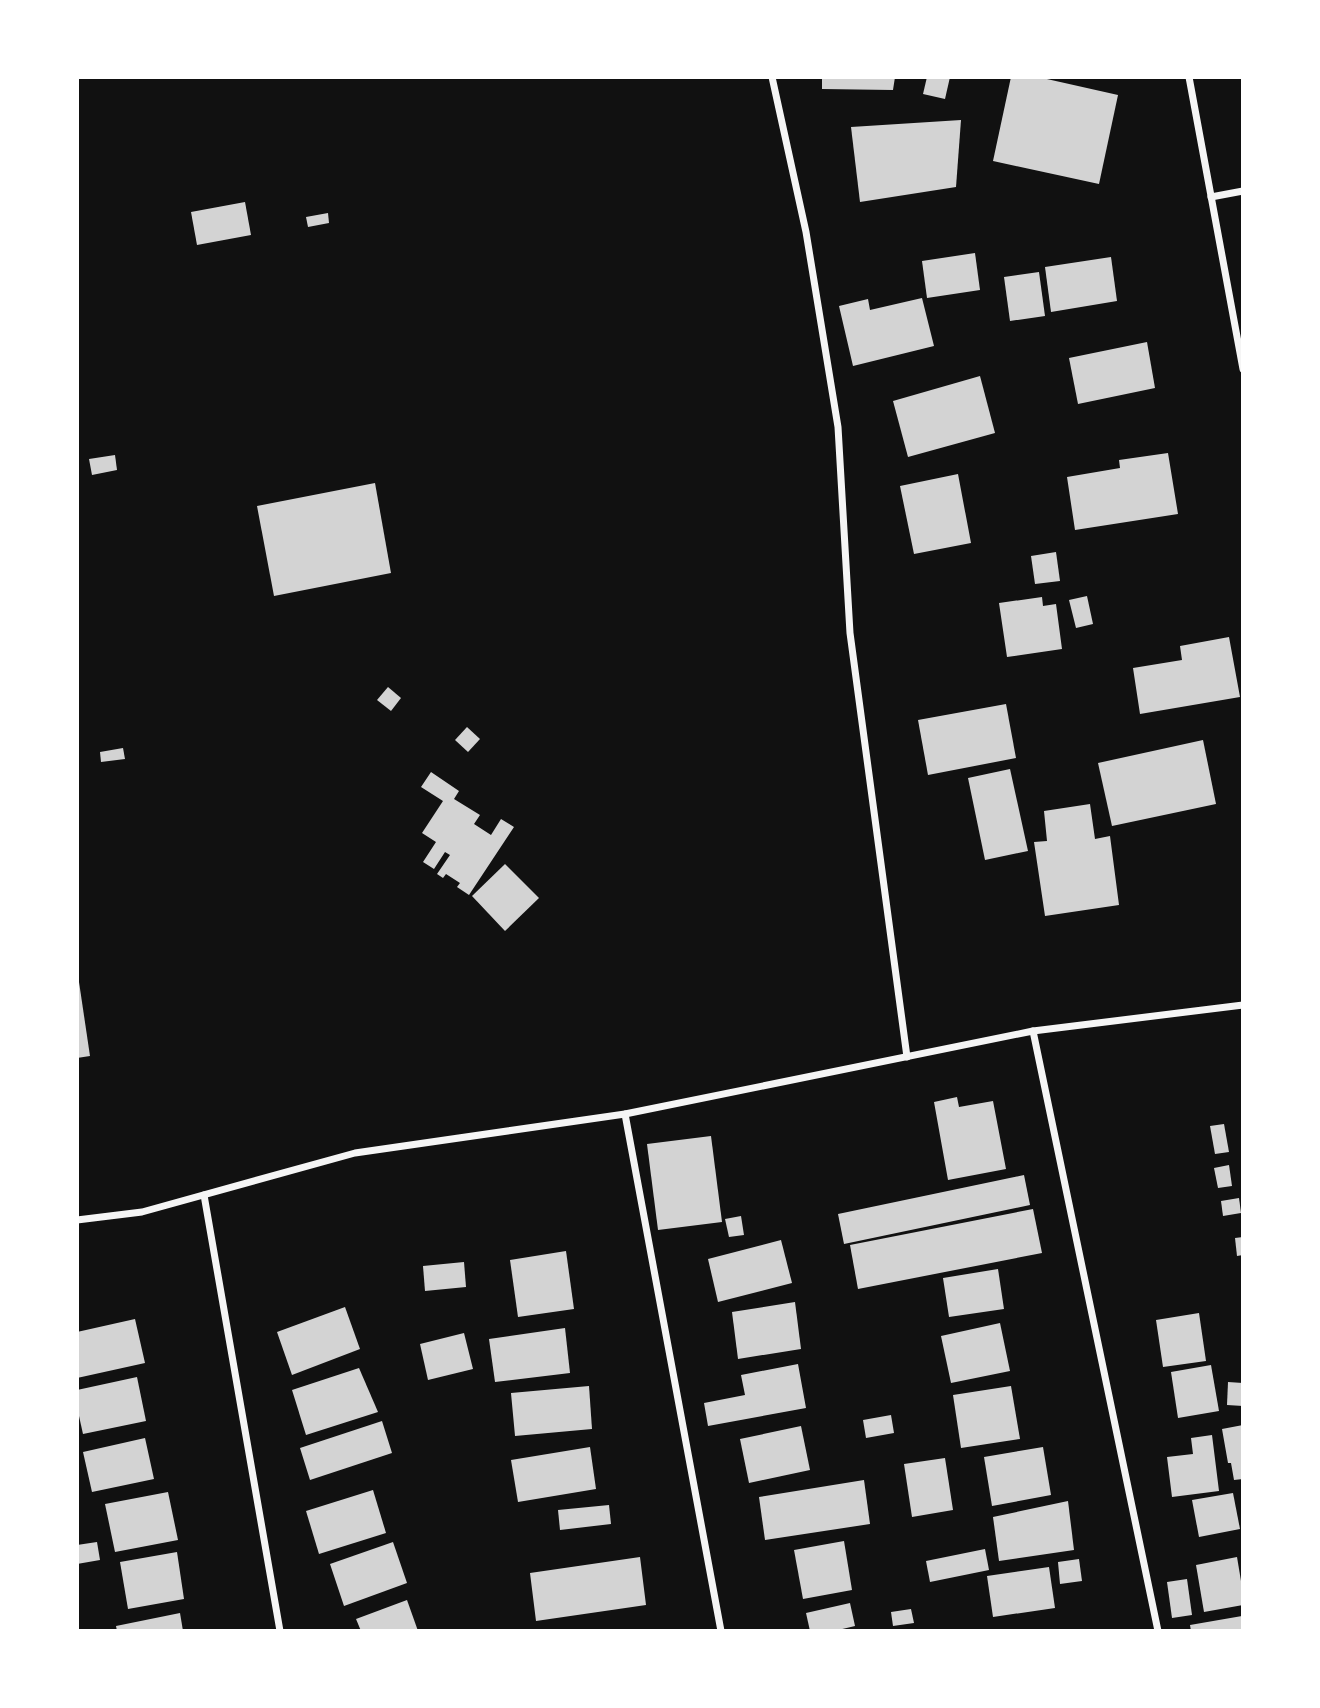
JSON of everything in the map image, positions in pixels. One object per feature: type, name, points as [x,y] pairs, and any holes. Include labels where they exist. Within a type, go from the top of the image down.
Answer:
[{"type":"street","points":[[772,77],[806,232],[838,427],[850,633],[906,1057]]},
{"type":"street","points":[[1189,77],[1243,369]]},
{"type":"street","points":[[1211,197],[1243,191]]},
{"type":"street","points":[[77,1220],[142,1212],[355,1153],[625,1114],[1033,1031],[1243,1005]]},
{"type":"street","points":[[1033,1031],[1158,1631]]},
{"type":"street","points":[[625,1114],[721,1631]]},
{"type":"street","points":[[204,1195],[280,1631]]},
{"type":"building","points":[[822,77],[895,77],[893,90],[822,89]]},
{"type":"building","points":[[927,77],[950,77],[945,99],[923,94]]},
{"type":"building","points":[[1011,77],[1038,77],[1118,95],[1099,184],[993,161]]},
{"type":"building","points":[[961,120],[956,187],[860,202],[851,127]]},
{"type":"building","points":[[245,202],[251,235],[197,245],[191,212]]},
{"type":"building","points":[[328,213],[329,223],[308,227],[306,217]]},
{"type":"building","points":[[975,253],[980,290],[927,298],[922,261]]},
{"type":"building","points":[[1111,257],[1117,301],[1051,312],[1045,267]]},
{"type":"building","points":[[1039,272],[1045,316],[1010,321],[1004,277]]},
{"type":"building","points":[[922,298],[934,346],[853,366],[839,306],[868,299],[870,310]]},
{"type":"building","points":[[1147,342],[1155,388],[1078,404],[1069,358]]},
{"type":"building","points":[[980,376],[995,433],[908,457],[893,401]]},
{"type":"building","points":[[1168,453],[1178,514],[1075,530],[1067,477],[1120,468],[1119,460]]},
{"type":"building","points":[[115,455],[117,470],[92,475],[89,459]]},
{"type":"building","points":[[958,474],[971,543],[914,554],[900,486]]},
{"type":"building","points":[[375,483],[391,573],[274,596],[257,506]]},
{"type":"building","points":[[1056,552],[1060,581],[1035,584],[1031,556]]},
{"type":"building","points":[[1087,596],[1093,624],[1076,628],[1069,600]]},
{"type":"building","points":[[1042,597],[1043,606],[1056,604],[1062,649],[1007,657],[999,603]]},
{"type":"building","points":[[1229,637],[1240,697],[1140,714],[1133,668],[1182,660],[1180,646]]},
{"type":"building","points":[[388,687],[401,698],[391,711],[377,700]]},
{"type":"building","points":[[1006,704],[1016,758],[928,775],[918,720]]},
{"type":"building","points":[[467,727],[480,739],[468,752],[455,740]]},
{"type":"building","points":[[1203,740],[1216,804],[1112,826],[1098,763]]},
{"type":"building","points":[[123,748],[125,759],[101,762],[100,752]]},
{"type":"building","points":[[1010,769],[1028,851],[985,860],[968,778]]},
{"type":"building","points":[[431,772],[459,791],[454,799],[480,815],[474,824],[491,835],[501,819],[514,827],[469,895],[457,887],[460,883],[446,874],[443,878],[437,874],[450,855],[445,852],[434,869],[423,862],[436,842],[422,833],[443,801],[421,787]]},
{"type":"building","points":[[1090,804],[1095,839],[1110,836],[1119,905],[1045,916],[1034,842],[1047,841],[1044,811]]},
{"type":"building","points":[[505,864],[539,898],[505,931],[472,896]]},
{"type":"building","points":[[77,982],[90,1056],[77,1058]]},
{"type":"building","points":[[957,1097],[959,1107],[993,1101],[1006,1169],[948,1180],[934,1102]]},
{"type":"building","points":[[1224,1124],[1229,1152],[1215,1154],[1210,1126]]},
{"type":"building","points":[[711,1136],[722,1222],[658,1230],[647,1144]]},
{"type":"building","points":[[1229,1165],[1232,1186],[1218,1188],[1214,1168]]},
{"type":"building","points":[[1024,1175],[1030,1205],[844,1244],[838,1214]]},
{"type":"building","points":[[1239,1198],[1241,1213],[1223,1216],[1221,1201]]},
{"type":"building","points":[[1033,1209],[1042,1253],[858,1289],[850,1245]]},
{"type":"building","points":[[741,1216],[744,1235],[729,1237],[725,1219]]},
{"type":"building","points":[[1243,1237],[1243,1255],[1237,1256],[1235,1238]]},
{"type":"building","points":[[781,1240],[792,1283],[718,1302],[708,1259]]},
{"type":"building","points":[[566,1251],[574,1309],[518,1317],[510,1260]]},
{"type":"building","points":[[464,1262],[466,1287],[425,1291],[423,1266]]},
{"type":"building","points":[[998,1269],[1004,1309],[949,1317],[943,1278]]},
{"type":"building","points":[[795,1302],[801,1349],[738,1359],[732,1312]]},
{"type":"building","points":[[345,1307],[360,1349],[292,1375],[277,1332]]},
{"type":"building","points":[[1199,1313],[1206,1361],[1163,1367],[1156,1320]]},
{"type":"building","points":[[135,1319],[145,1363],[77,1378],[77,1332]]},
{"type":"building","points":[[1000,1323],[1010,1371],[951,1383],[941,1336]]},
{"type":"building","points":[[565,1328],[570,1373],[495,1382],[489,1339]]},
{"type":"building","points":[[464,1333],[473,1369],[428,1380],[420,1344]]},
{"type":"building","points":[[798,1364],[806,1408],[708,1426],[704,1403],[745,1395],[741,1375]]},
{"type":"building","points":[[1211,1365],[1219,1411],[1178,1418],[1171,1372]]},
{"type":"building","points":[[359,1368],[378,1412],[306,1435],[292,1390]]},
{"type":"building","points":[[137,1377],[146,1421],[83,1434],[77,1407],[77,1390]]},
{"type":"building","points":[[1228,1382],[1243,1383],[1243,1406],[1227,1405]]},
{"type":"building","points":[[589,1386],[592,1429],[515,1436],[511,1393]]},
{"type":"building","points":[[1011,1386],[1020,1439],[961,1448],[953,1395]]},
{"type":"building","points":[[891,1415],[894,1433],[866,1438],[863,1420]]},
{"type":"building","points":[[382,1421],[392,1453],[310,1480],[300,1448]]},
{"type":"building","points":[[1243,1425],[1243,1479],[1234,1480],[1222,1429]]},
{"type":"building","points":[[801,1426],[810,1470],[749,1483],[740,1439]]},
{"type":"building","points":[[1212,1435],[1219,1491],[1172,1497],[1167,1457],[1193,1454],[1191,1438]]},
{"type":"building","points":[[145,1438],[154,1479],[92,1492],[83,1452]]},
{"type":"building","points":[[590,1447],[596,1489],[518,1502],[511,1460]]},
{"type":"building","points":[[1043,1447],[1051,1495],[992,1506],[984,1457]]},
{"type":"building","points":[[945,1458],[953,1510],[912,1517],[904,1464]]},
{"type":"building","points":[[864,1480],[870,1524],[765,1540],[759,1497]]},
{"type":"building","points":[[373,1490],[386,1533],[319,1554],[306,1511]]},
{"type":"building","points":[[168,1492],[178,1540],[115,1552],[105,1504]]},
{"type":"building","points":[[1233,1493],[1240,1529],[1199,1537],[1192,1500]]},
{"type":"building","points":[[1068,1501],[1074,1550],[999,1561],[993,1517]]},
{"type":"building","points":[[609,1505],[611,1524],[560,1530],[558,1510]]},
{"type":"building","points":[[844,1541],[852,1590],[803,1599],[794,1550]]},
{"type":"building","points":[[97,1542],[100,1560],[77,1564],[77,1545]]},
{"type":"building","points":[[393,1542],[407,1583],[344,1606],[330,1564]]},
{"type":"building","points":[[985,1549],[989,1570],[930,1582],[926,1561]]},
{"type":"building","points":[[177,1552],[184,1599],[128,1609],[120,1562]]},
{"type":"building","points":[[640,1557],[646,1605],[536,1621],[530,1573]]},
{"type":"building","points":[[1237,1557],[1243,1605],[1204,1612],[1196,1565]]},
{"type":"building","points":[[1079,1559],[1082,1581],[1060,1584],[1058,1562]]},
{"type":"building","points":[[1049,1567],[1055,1608],[993,1617],[987,1576]]},
{"type":"building","points":[[1187,1579],[1192,1615],[1172,1618],[1167,1582]]},
{"type":"building","points":[[407,1600],[418,1631],[361,1631],[356,1619]]},
{"type":"building","points":[[850,1603],[855,1626],[834,1631],[810,1631],[806,1613]]},
{"type":"building","points":[[911,1609],[914,1623],[893,1626],[891,1612]]},
{"type":"building","points":[[180,1613],[183,1631],[117,1631],[116,1626]]},
{"type":"building","points":[[1242,1616],[1243,1631],[1191,1631],[1190,1625]]}]
